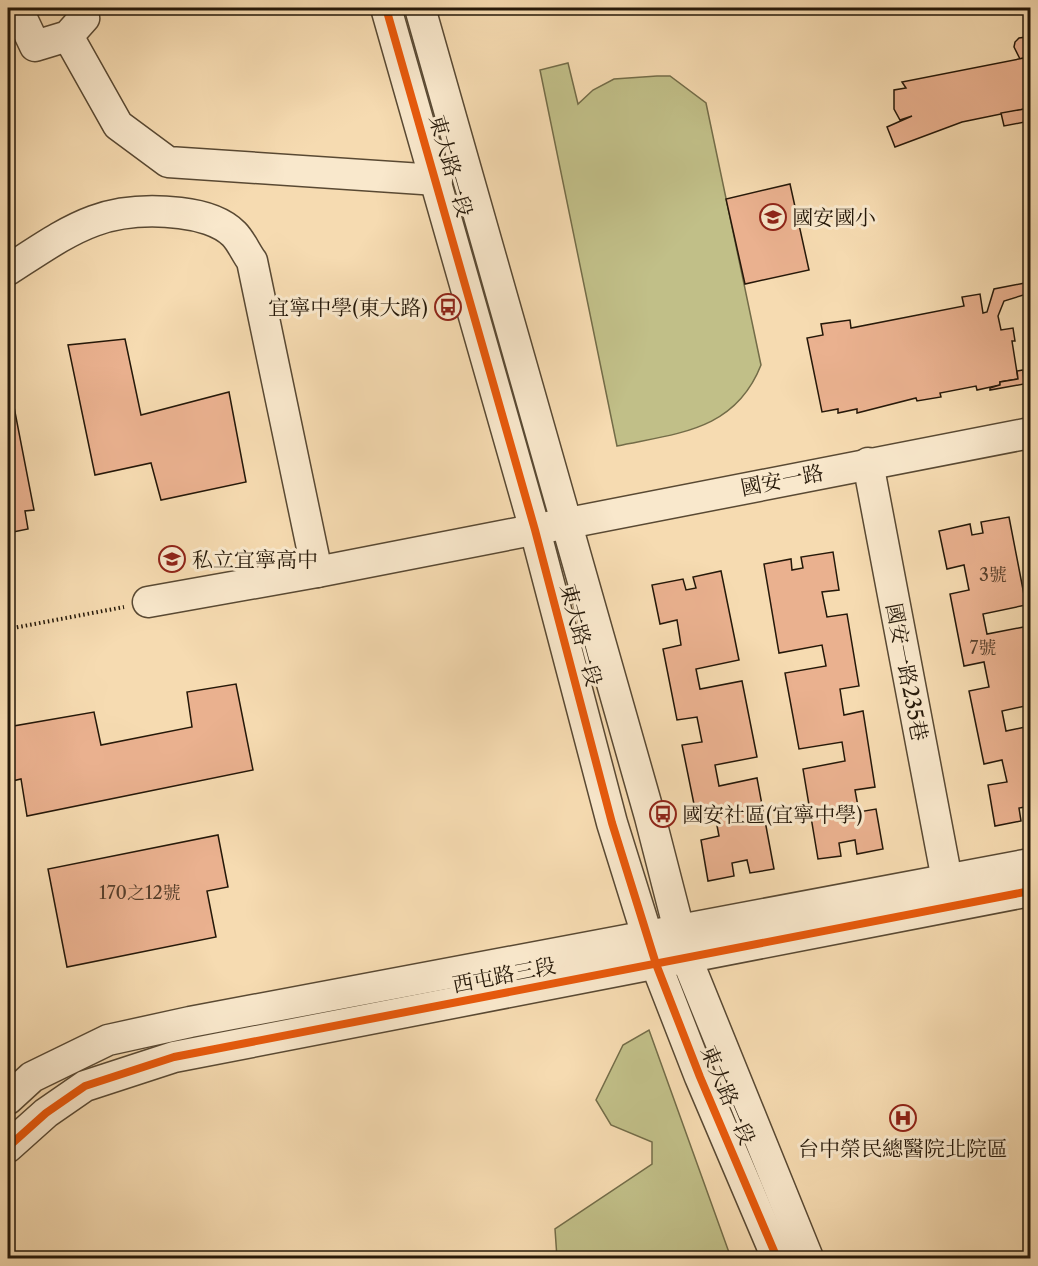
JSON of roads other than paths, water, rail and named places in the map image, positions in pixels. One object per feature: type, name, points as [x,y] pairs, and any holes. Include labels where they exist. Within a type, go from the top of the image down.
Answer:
[{"type":"street","points":[[17,8],[35,46],[68,36],[84,18],[80,8]]},
{"type":"street","name":"東大路一段","points":[[392,8],[436,180],[535,530],[612,823],[656,964],[700,1077],[777,1258]]},
{"type":"street","name":"東大路一段","points":[[420,8],[650,817],[682,944],[808,1258]]},
{"type":"street","points":[[68,36],[118,125],[168,162],[436,180]]},
{"type":"street","points":[[8,270],[65,233],[108,215],[147,209],[200,216],[234,234],[252,261],[317,572]]},
{"type":"street","name":"國安一路","points":[[148,602],[317,572],[868,463],[1030,434]]},
{"type":"street","name":"國安一路235巷","points":[[868,463],[947,880]]},
{"type":"street","name":"西屯路三段","points":[[8,1147],[46,1113],[84,1086],[174,1057],[656,964],[682,944],[947,880],[1030,864]]},
{"type":"street","name":"西屯路三段","points":[[8,1099],[20,1078],[108,1040],[648,936],[682,944],[1030,891]]},
{"type":"place","name":"國安國小","points":[[773,217]]},
{"type":"place","name":"宜寧中學(東大路)","points":[[448,307]]},
{"type":"place","name":"私立宜寧高中","points":[[172,559]]},
{"type":"place","name":"國安社區(宜寧中學)","points":[[663,814]]},
{"type":"place","name":"台中榮民總醫院北院區","points":[[903,1118]]}]
